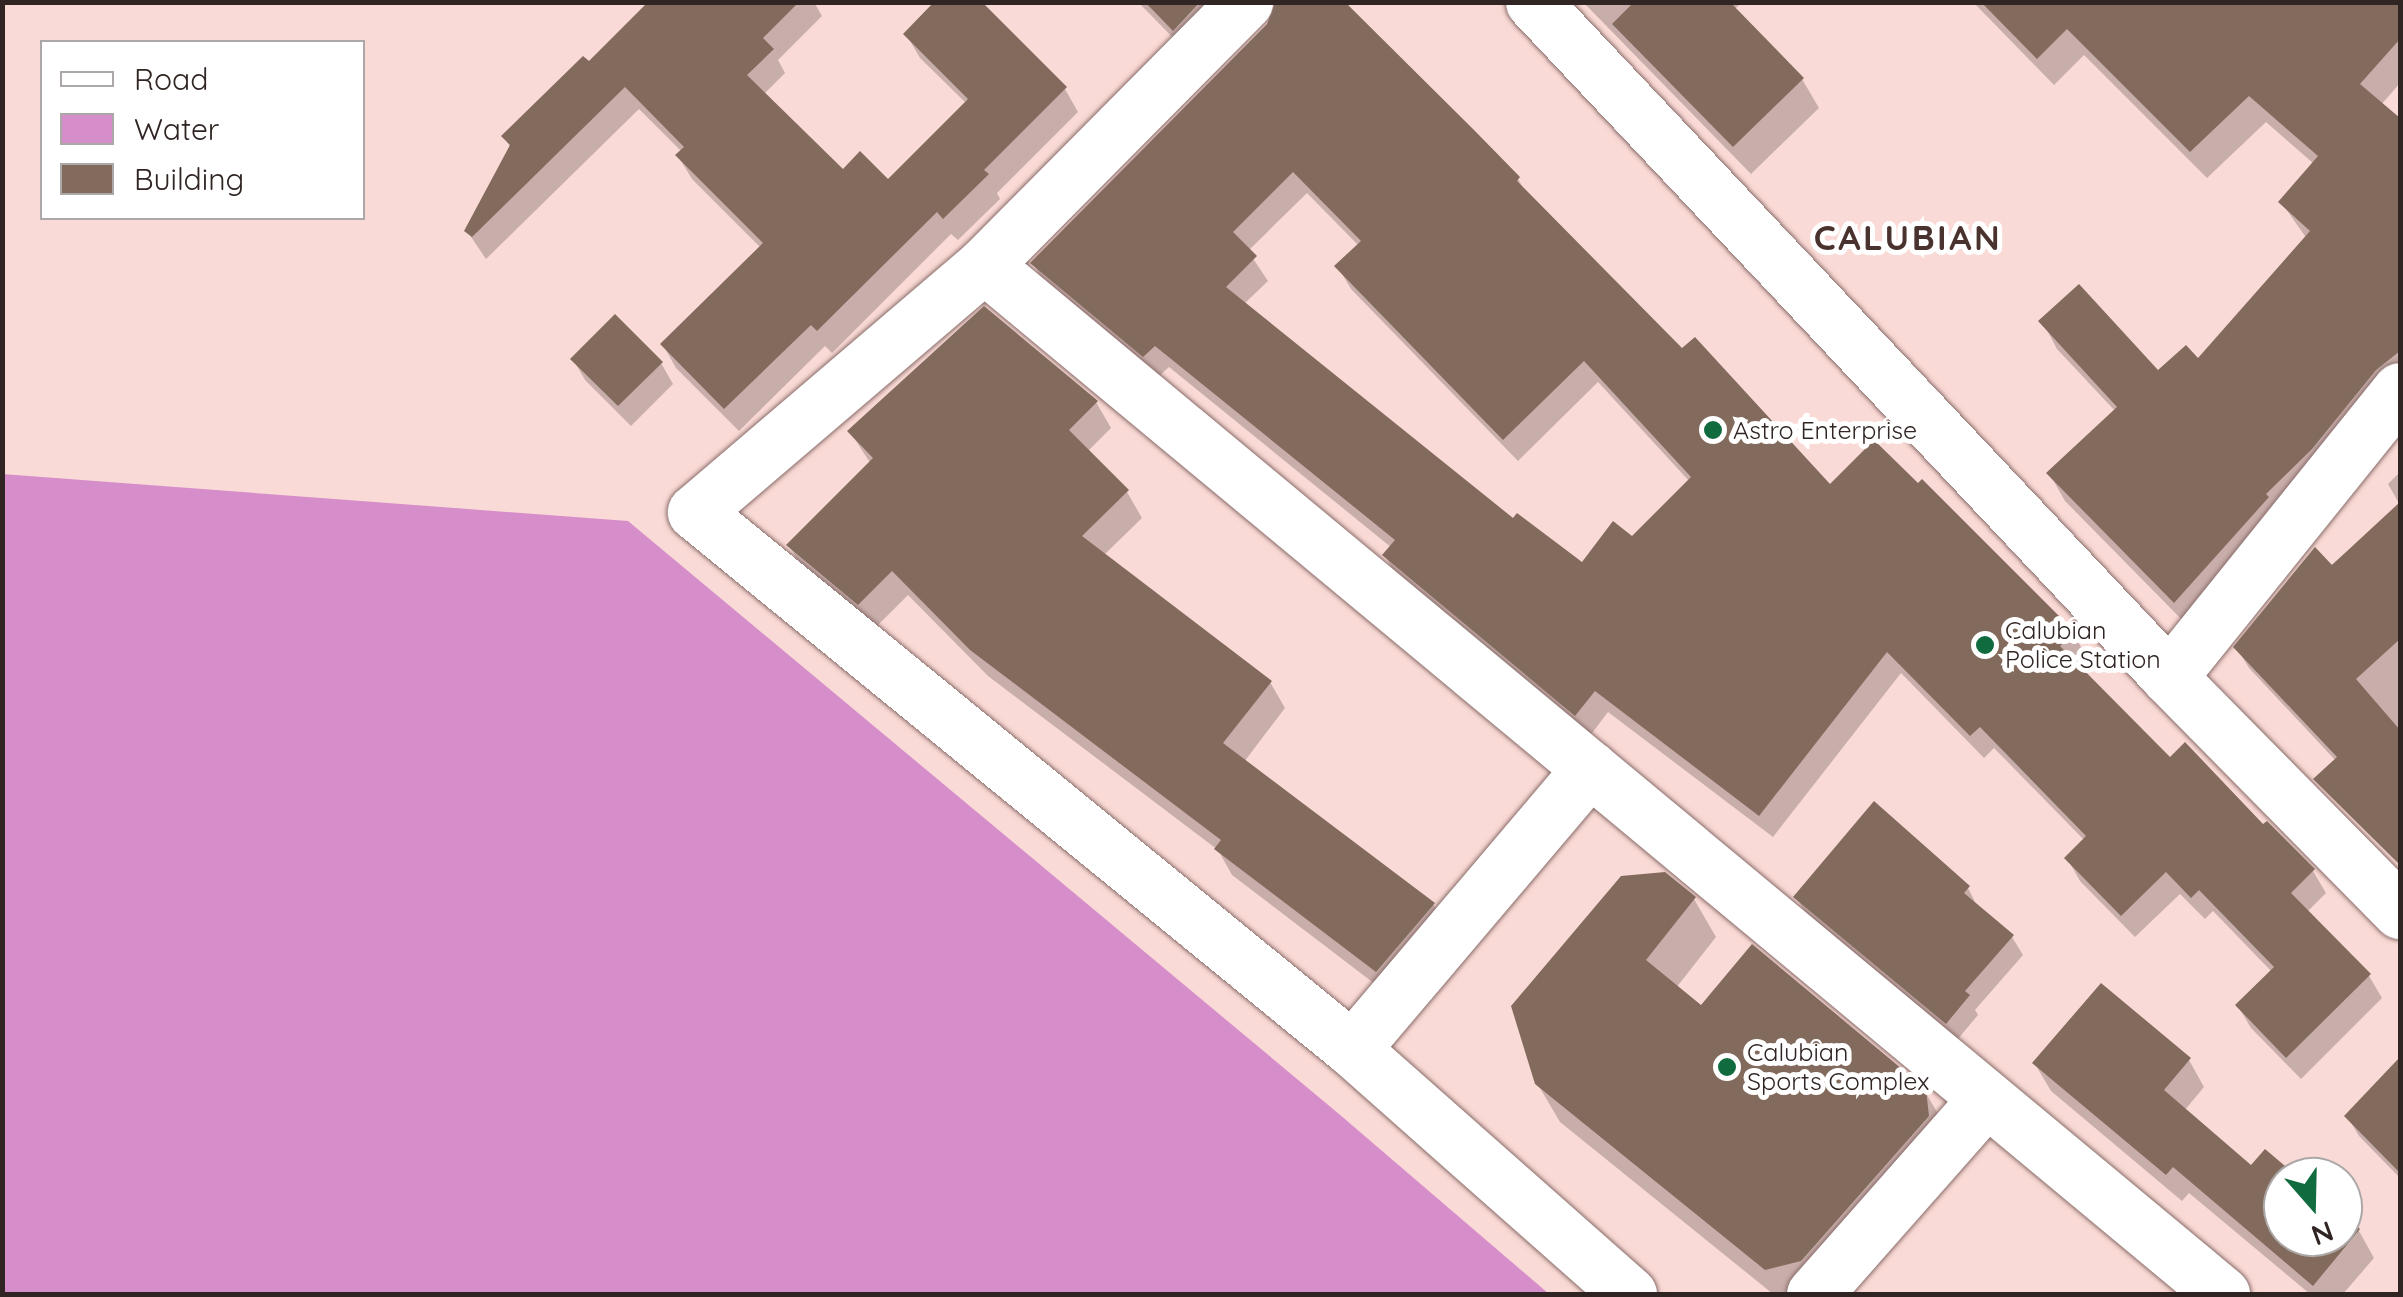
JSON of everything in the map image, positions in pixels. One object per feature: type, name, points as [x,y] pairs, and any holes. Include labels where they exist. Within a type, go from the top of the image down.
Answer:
[{"type":"street","points":[[1245,2],[984,265],[695,512],[1352,1049],[1629,1294]]},
{"type":"street","points":[[1533,2],[2169,676],[2400,911]]},
{"type":"street","points":[[984,265],[2222,1294]]},
{"type":"street","points":[[2169,676],[2400,390]]},
{"type":"street","points":[[1352,1049],[1590,768]]},
{"type":"street","points":[[1814,1294],[1986,1098]]},
{"type":"water","points":[[2,474],[628,521],[1549,1294],[3,1294]]},
{"type":"building","points":[[648,2],[799,2],[763,38],[774,49],[747,75],[843,169],[860,151],[888,179],[968,99],[903,34],[934,2],[982,2],[1067,87],[984,170],[989,174],[943,219],[937,212],[817,331],[811,325],[724,409],[660,344],[763,243],[675,155],[684,147],[625,87],[472,237],[464,231],[510,145],[501,136],[583,56],[589,61]]},
{"type":"building","points":[[1145,2],[1200,2],[1173,31]]},
{"type":"building","points":[[1275,2],[1345,2],[1520,177],[1517,181],[1682,348],[1695,337],[1830,484],[1874,440],[1918,483],[1922,479],[2075,632],[2060,646],[2170,757],[2185,742],[2263,824],[2267,821],[2315,869],[2291,893],[2371,974],[2286,1058],[2235,1005],[2274,967],[2199,890],[2191,898],[2166,872],[2121,916],[2064,858],[2086,836],[1980,727],[1970,736],[1887,652],[1759,816],[1595,691],[1575,716],[1382,555],[1395,540],[1155,346],[1143,357],[1030,263],[1267,24]],"holes":[[[1293,172],[1361,241],[1334,266],[1503,440],[1584,361],[1691,477],[1632,536],[1613,521],[1582,562],[1517,513],[1513,518],[1226,287],[1257,256],[1233,232]]]},
{"type":"building","points":[[1634,2],[1730,2],[1804,78],[1733,147],[1612,24]]},
{"type":"building","points":[[1981,2],[2400,2],[2400,39],[2360,84],[2400,118],[2400,351],[2376,370],[2312,449],[2266,494],[2269,497],[2174,603],[2046,473],[2117,407],[2038,321],[2079,284],[2158,370],[2186,345],[2198,358],[2310,231],[2278,202],[2318,156],[2249,96],[2190,152],[2067,29],[2037,59]]},
{"type":"building","points":[[984,306],[1098,401],[1069,430],[1129,490],[1082,536],[1272,681],[1223,743],[1435,903],[1376,972],[1214,849],[1221,840],[970,650],[892,571],[858,605],[786,545],[873,458],[847,431]]},
{"type":"building","points":[[615,314],[663,362],[618,406],[570,359]]},
{"type":"building","points":[[2400,502],[2400,639],[2356,679],[2400,730],[2400,865],[2313,779],[2337,757],[2233,647],[2315,547],[2332,565]]},
{"type":"building","points":[[1874,801],[1970,886],[1964,893],[2014,935],[1965,991],[1970,995],[1946,1024],[1793,897]]},
{"type":"building","name":"Calubian Sports Complex","points":[[1665,872],[1696,897],[1646,960],[1701,1005],[1752,944],[1926,1089],[1929,1116],[1801,1261],[1765,1270],[1535,1084],[1511,1006],[1621,876]]},
{"type":"building","points":[[2101,983],[2191,1058],[2164,1090],[2251,1165],[2265,1149],[2274,1157],[2263,1157],[2263,1244],[2173,1167],[2166,1175],[2032,1063]]},
{"type":"building","points":[[2400,1057],[2400,1173],[2344,1116]]},
{"type":"building","points":[[2279,1257],[2337,1257],[2313,1286]]},
{"type":"place","name":"Astro Enterprise","points":[[1713,430]]},
{"type":"place","name":"Calubian Police Station","points":[[1985,645]]},
{"type":"place","name":"Calubian Sports Complex","points":[[1727,1067]]},
{"type":"district","name":"CALUBIAN","points":[[1908,237]]}]
